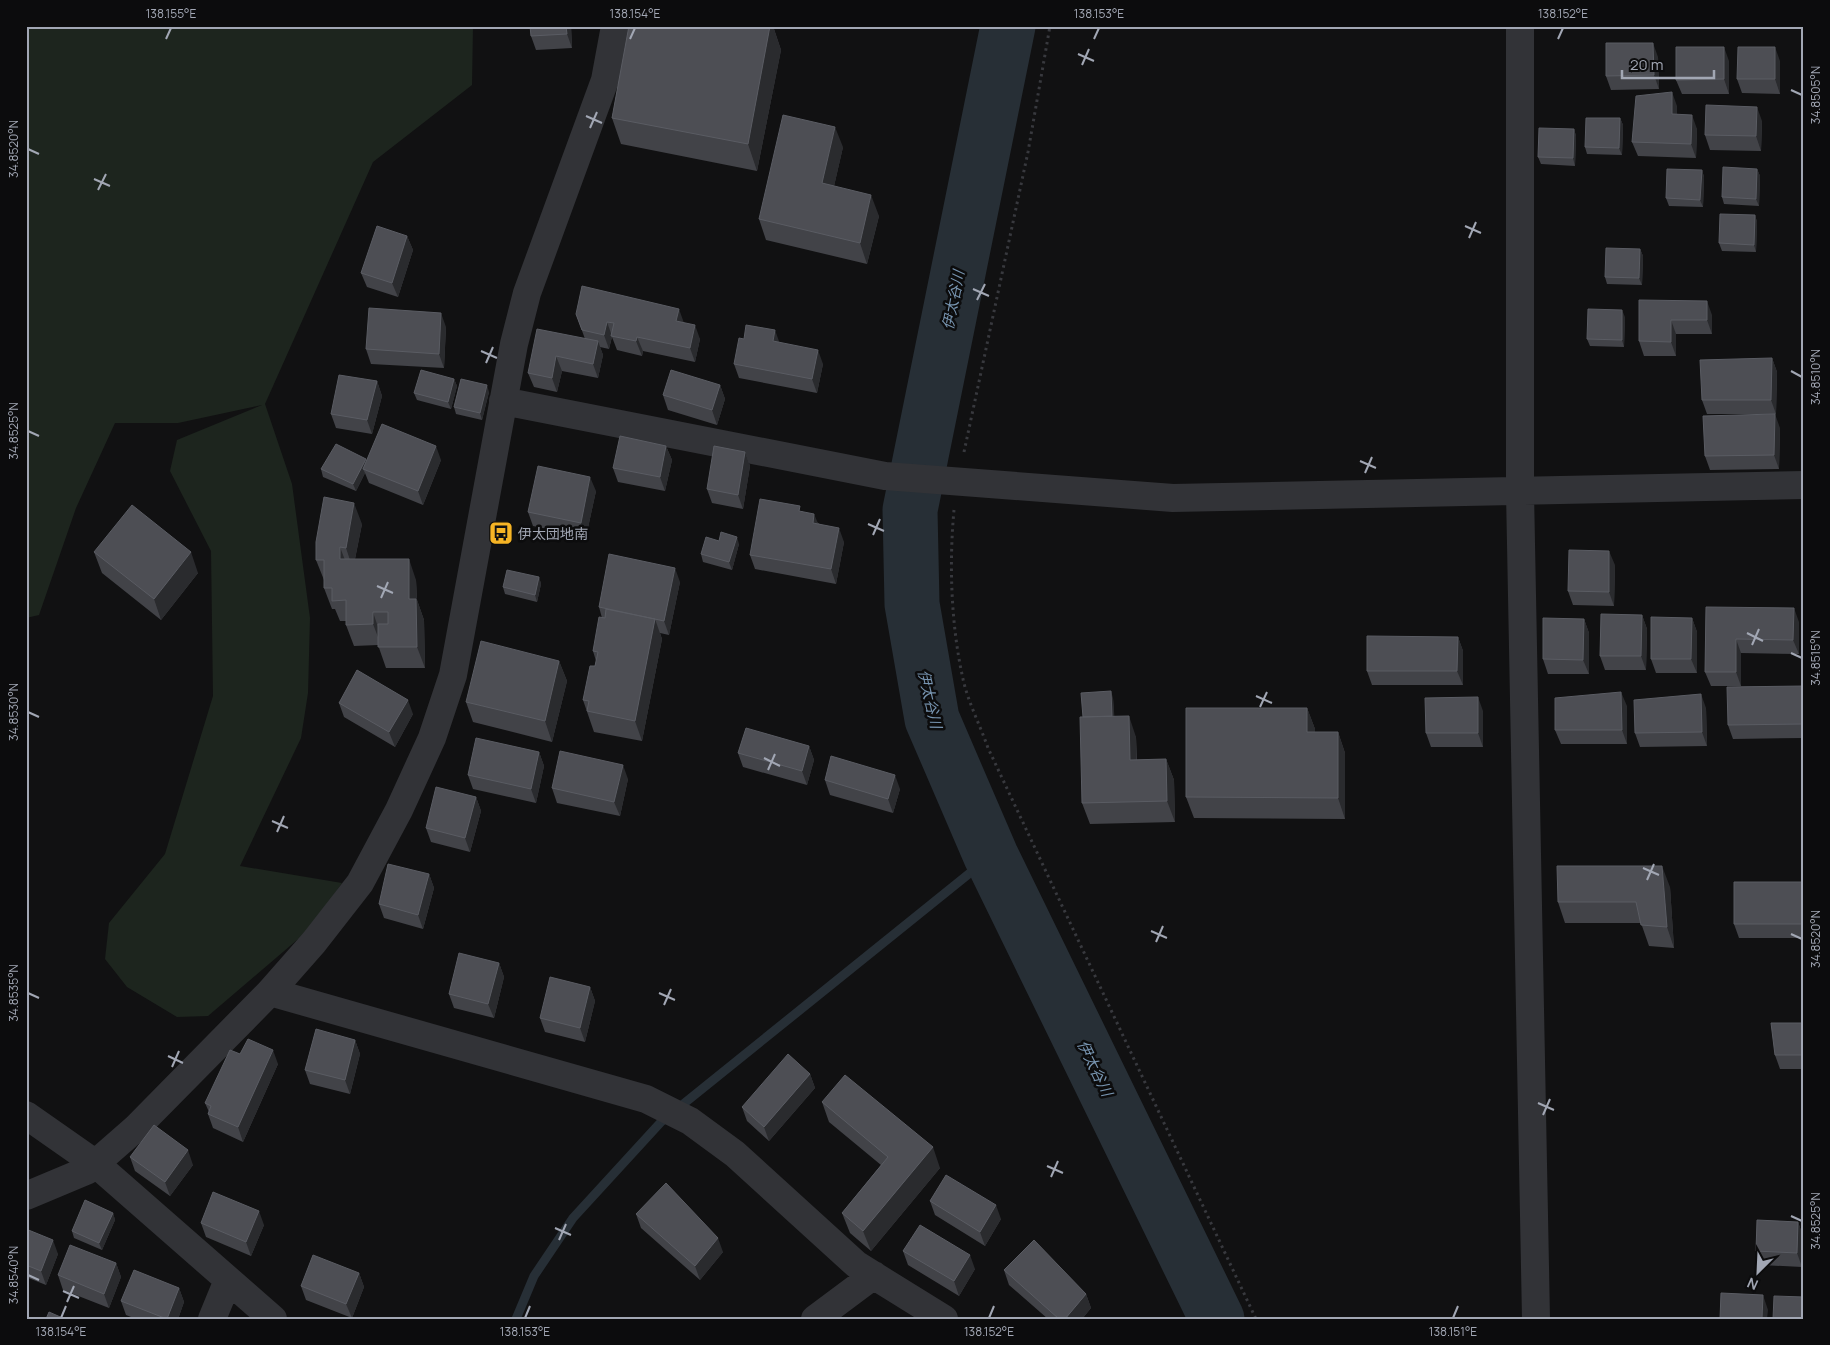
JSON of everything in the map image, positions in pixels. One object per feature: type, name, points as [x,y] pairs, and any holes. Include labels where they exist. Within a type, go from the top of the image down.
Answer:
[{"type":"street","points":[[26,1196],[88,1170],[96,1164],[136,1128],[270,992],[314,942],[360,882],[399,810],[432,738],[453,675],[514,344],[527,293],[605,80],[615,26]]},
{"type":"street","points":[[1520,26],[1520,492],[1536,1319]]},
{"type":"street","points":[[503,401],[885,476],[954,483],[1173,498],[1520,492],[1804,484]]},
{"type":"street","points":[[270,992],[646,1099],[666,1107],[690,1121],[735,1154],[857,1265],[931,1315]]},
{"type":"street","points":[[26,1115],[96,1164],[273,1319]]},
{"type":"street","points":[[815,1319],[874,1275]]},
{"type":"street","points":[[212,1319],[228,1280]]},
{"type":"path","points":[[1050,26],[1028,152],[954,483],[951,547],[955,617],[963,679],[988,748],[1256,1319]]},
{"type":"shaded area","points":[[26,26],[473,26],[472,85],[373,162],[265,404],[292,484],[310,618],[308,693],[301,738],[240,866],[342,883],[311,928],[208,1016],[177,1017],[127,987],[105,959],[109,923],[165,854],[213,696],[211,551],[170,471],[177,440],[262,405],[178,423],[115,423],[76,508],[39,615],[26,618]]},
{"type":"building","points":[[530,26],[566,26],[567,34],[531,36]]},
{"type":"building","points":[[629,26],[770,26],[748,144],[612,118]]},
{"type":"building","points":[[1606,43],[1653,43],[1654,75],[1606,76]]},
{"type":"building","points":[[1676,47],[1724,47],[1724,79],[1676,80]]},
{"type":"building","points":[[1738,47],[1775,47],[1775,79],[1737,79]]},
{"type":"building","points":[[1672,92],[1672,114],[1692,115],[1691,144],[1632,142],[1636,96]]},
{"type":"building","points":[[1706,105],[1757,107],[1756,136],[1705,135]]},
{"type":"building","points":[[783,115],[835,127],[822,183],[871,195],[860,243],[759,219]]},
{"type":"building","points":[[1586,118],[1620,118],[1619,148],[1585,147]]},
{"type":"building","points":[[1539,128],[1574,129],[1573,158],[1538,157]]},
{"type":"building","points":[[1723,167],[1757,169],[1756,199],[1722,197]]},
{"type":"building","points":[[1667,169],[1702,170],[1700,200],[1666,198]]},
{"type":"building","points":[[1720,214],[1755,215],[1754,245],[1719,243]]},
{"type":"building","points":[[377,226],[407,236],[392,283],[361,273]]},
{"type":"building","points":[[1606,248],[1640,249],[1639,278],[1605,277]]},
{"type":"building","points":[[582,286],[679,309],[676,321],[695,325],[690,348],[637,337],[636,341],[611,336],[614,323],[607,322],[604,335],[582,330],[576,314]]},
{"type":"building","points":[[1639,300],[1707,301],[1707,320],[1671,320],[1671,342],[1639,341]]},
{"type":"building","points":[[369,308],[441,313],[439,354],[366,349]]},
{"type":"building","points":[[1588,309],[1622,310],[1622,340],[1587,339]]},
{"type":"building","points":[[746,325],[775,330],[773,341],[818,350],[812,379],[734,364],[739,338],[744,339]]},
{"type":"building","points":[[537,329],[598,341],[593,364],[556,356],[552,378],[528,373]]},
{"type":"building","points":[[1772,358],[1771,400],[1702,400],[1700,360]]},
{"type":"building","points":[[421,370],[454,379],[448,402],[414,393]]},
{"type":"building","points":[[671,370],[720,385],[712,410],[663,395]]},
{"type":"building","points":[[339,375],[377,381],[367,420],[331,414]]},
{"type":"building","points":[[461,379],[487,385],[480,413],[454,407]]},
{"type":"building","points":[[1775,414],[1774,455],[1705,456],[1703,416]]},
{"type":"building","points":[[382,424],[436,446],[418,491],[363,469]]},
{"type":"building","points":[[620,436],[666,446],[660,477],[613,468]]},
{"type":"building","points":[[336,444],[366,459],[353,484],[321,469]]},
{"type":"building","points":[[714,446],[745,452],[738,495],[707,489]]},
{"type":"building","points":[[538,466],[590,477],[581,523],[528,512]]},
{"type":"building","points":[[324,497],[354,503],[346,548],[340,547],[340,559],[409,559],[409,599],[416,599],[417,647],[378,647],[378,624],[388,624],[388,612],[373,612],[373,624],[346,625],[346,600],[332,601],[332,588],[324,588],[324,560],[316,560],[316,542]]},
{"type":"building","points":[[760,499],[800,506],[799,511],[814,514],[813,523],[839,528],[831,569],[750,555]]},
{"type":"building","points":[[132,505],[191,552],[154,599],[94,552]]},
{"type":"building","points":[[721,532],[737,537],[729,562],[701,554],[706,537],[719,541]]},
{"type":"building","points":[[1569,550],[1609,551],[1609,592],[1568,591]]},
{"type":"building","points":[[609,554],[675,568],[664,621],[599,607]]},
{"type":"building","points":[[507,570],[539,577],[535,595],[503,587]]},
{"type":"building","points":[[1706,607],[1794,608],[1793,640],[1736,639],[1736,672],[1705,672]]},
{"type":"building","points":[[606,609],[655,619],[635,721],[587,711],[589,701],[583,700],[590,666],[595,666],[598,652],[593,651],[599,617],[605,618]]},
{"type":"building","points":[[1601,614],[1642,615],[1641,656],[1600,656]]},
{"type":"building","points":[[1651,617],[1692,618],[1691,659],[1651,659]]},
{"type":"building","points":[[1543,618],[1584,619],[1583,660],[1543,659]]},
{"type":"building","points":[[1367,636],[1458,637],[1457,671],[1367,671]]},
{"type":"building","points":[[481,641],[559,661],[545,721],[466,702]]},
{"type":"building","points":[[357,670],[408,700],[389,732],[339,703]]},
{"type":"building","points":[[1804,686],[1804,724],[1728,725],[1727,687]]},
{"type":"building","points":[[1111,691],[1112,716],[1083,717],[1081,693]]},
{"type":"building","points":[[1621,692],[1622,730],[1555,730],[1555,698]]},
{"type":"building","points":[[1701,694],[1702,732],[1635,733],[1634,700]]},
{"type":"building","points":[[1478,697],[1478,733],[1426,733],[1425,698]]},
{"type":"building","points":[[1186,708],[1307,708],[1307,732],[1338,732],[1338,798],[1186,797]]},
{"type":"building","points":[[1129,716],[1130,760],[1166,759],[1167,801],[1082,803],[1080,717]]},
{"type":"building","points":[[746,728],[809,746],[802,771],[738,753]]},
{"type":"building","points":[[476,738],[539,752],[531,789],[468,775]]},
{"type":"building","points":[[560,751],[623,765],[614,802],[552,788]]},
{"type":"building","points":[[831,756],[895,775],[888,799],[825,780]]},
{"type":"building","points":[[436,787],[476,797],[465,838],[426,828]]},
{"type":"building","points":[[388,864],[429,874],[418,915],[379,904]]},
{"type":"building","points":[[1557,866],[1662,866],[1667,927],[1641,925],[1636,902],[1558,902]]},
{"type":"building","points":[[1734,882],[1804,882],[1804,924],[1734,924]]},
{"type":"building","points":[[459,953],[499,963],[488,1004],[449,994]]},
{"type":"building","points":[[550,977],[590,987],[580,1028],[540,1018]]},
{"type":"building","points":[[1771,1023],[1804,1023],[1804,1055],[1775,1055]]},
{"type":"building","points":[[316,1029],[355,1040],[345,1080],[305,1070]]},
{"type":"building","points":[[248,1039],[273,1050],[238,1127],[208,1114],[211,1106],[205,1103],[230,1050],[240,1054]]},
{"type":"building","points":[[788,1054],[810,1074],[764,1127],[742,1107]]},
{"type":"building","points":[[845,1075],[933,1147],[863,1231],[842,1213],[888,1157],[822,1102]]},
{"type":"building","points":[[154,1125],[188,1150],[165,1182],[130,1157]]},
{"type":"building","points":[[946,1175],[996,1205],[980,1232],[930,1201]]},
{"type":"building","points":[[666,1183],[718,1238],[695,1266],[636,1214]]},
{"type":"building","points":[[213,1192],[259,1211],[246,1242],[201,1223]]},
{"type":"building","points":[[85,1200],[113,1213],[99,1243],[72,1231]]},
{"type":"building","points":[[1757,1220],[1798,1222],[1797,1253],[1756,1251]]},
{"type":"building","points":[[920,1225],[970,1255],[954,1281],[903,1251]]},
{"type":"building","points":[[26,1229],[53,1240],[41,1271],[26,1265]]},
{"type":"building","points":[[1034,1240],[1086,1294],[1065,1319],[1059,1319],[1004,1270]]},
{"type":"building","points":[[70,1245],[116,1263],[104,1294],[58,1275]]},
{"type":"building","points":[[313,1255],[359,1273],[346,1304],[301,1286]]},
{"type":"building","points":[[134,1270],[179,1288],[167,1319],[121,1301]]},
{"type":"building","points":[[1721,1293],[1763,1295],[1762,1319],[1720,1319]]},
{"type":"building","points":[[1774,1296],[1804,1297],[1804,1319],[1773,1319]]},
{"type":"building","points":[[49,1312],[65,1319],[46,1319]]},
{"type":"waterway","name":"伊太谷川","points":[[1008,26],[910,510],[912,604],[932,719],[991,856],[1217,1319]]},
{"type":"waterway","points":[[516,1319],[534,1276],[573,1218],[661,1122],[991,856]]},
{"type":"place","name":"伊太団地南","points":[[501,533]]}]
